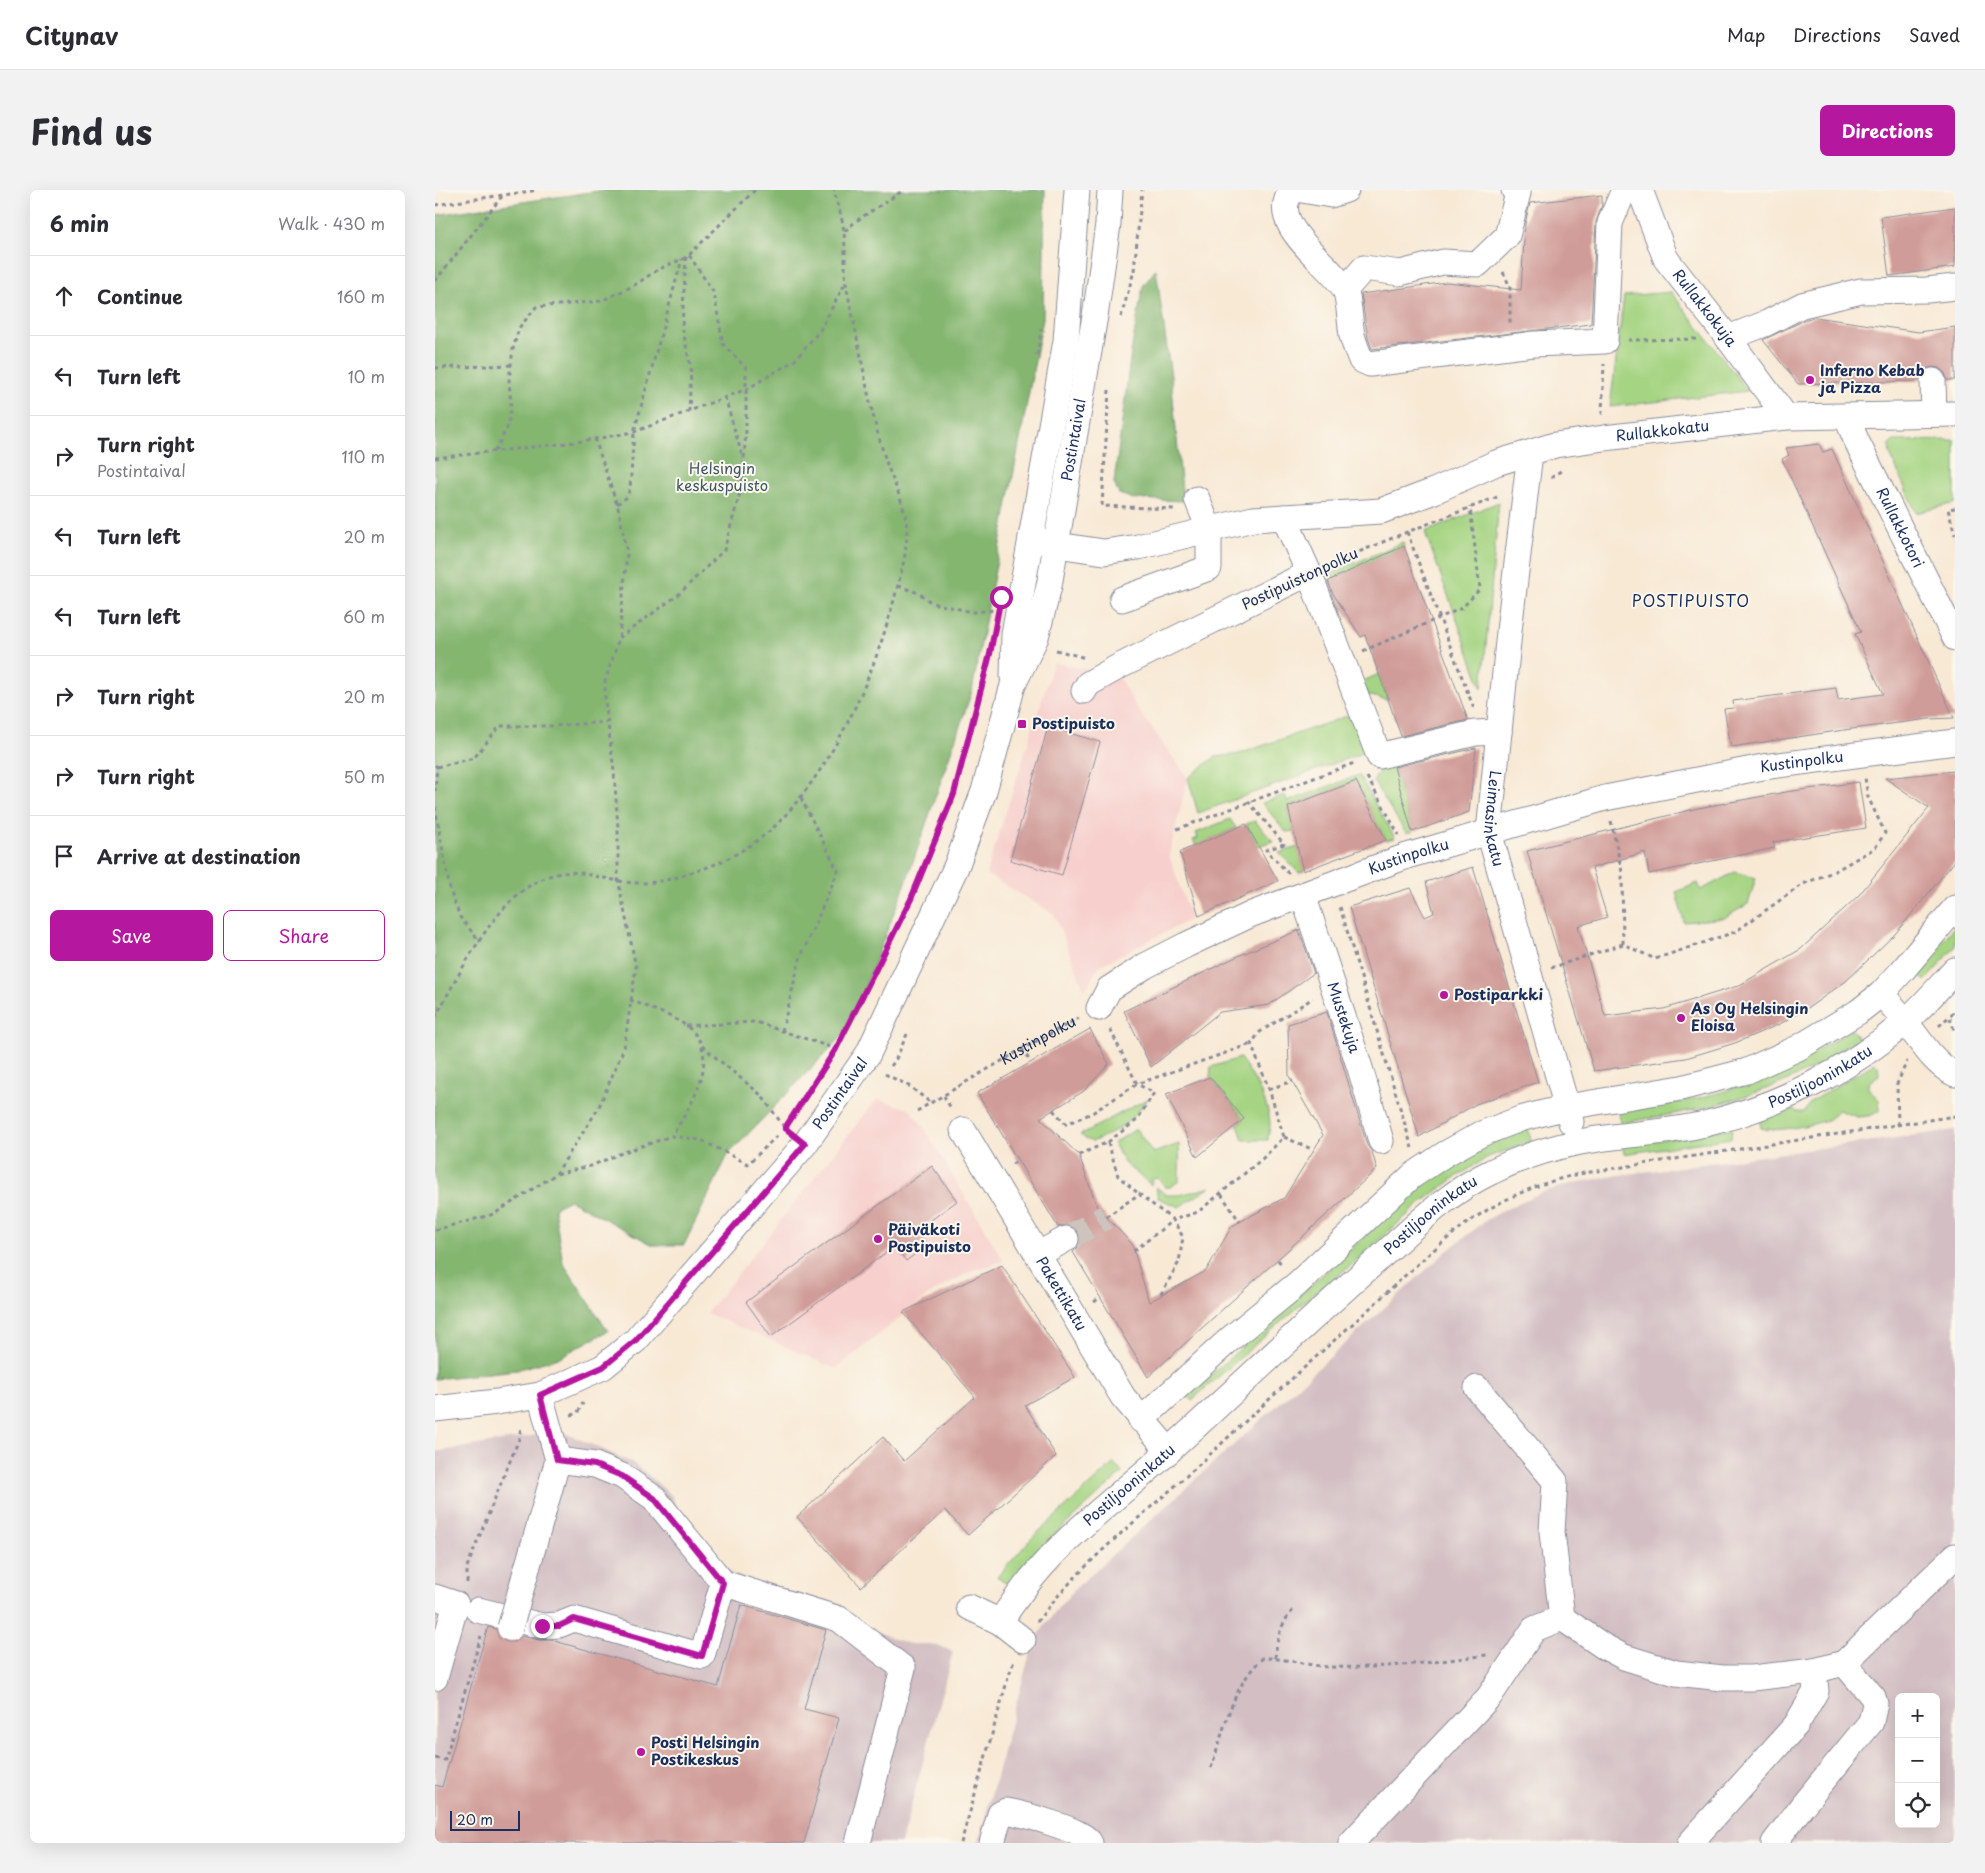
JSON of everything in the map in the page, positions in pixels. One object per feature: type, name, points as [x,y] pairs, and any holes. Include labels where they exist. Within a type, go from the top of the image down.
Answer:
[{"type":"street","name":"Postintaival","points":[[1013,685],[1014,634],[1067,341],[1077,190]]},
{"type":"street","name":"Postintaival","points":[[435,1409],[540,1395],[603,1367],[636,1340],[805,1144],[868,1054],[956,867],[984,791],[1013,685],[1036,637],[1057,545],[1096,310],[1108,224],[1110,190]]},
{"type":"street","points":[[1293,190],[1288,195],[1285,212],[1292,230],[1345,290],[1352,337],[1361,360],[1370,364],[1535,344],[1605,341],[1610,223],[1624,190]]},
{"type":"street","points":[[1301,190],[1331,195],[1346,190]]},
{"type":"street","points":[[1345,290],[1363,268],[1400,273],[1443,262],[1478,264],[1507,236],[1518,193],[1513,190]]},
{"type":"street","name":"Rullakkokuja","points":[[1640,190],[1666,258],[1786,417]]},
{"type":"street","points":[[1728,338],[1767,323],[1802,305],[1861,291],[1927,290],[1955,287]]},
{"type":"street","points":[[1933,381],[1945,414]]},
{"type":"street","name":"Rullakkokatu","points":[[1031,538],[1057,545],[1104,552],[1138,547],[1202,512],[1253,519],[1381,511],[1434,491],[1497,463],[1555,445],[1786,417],[1945,414]]},
{"type":"street","name":"Rullakkotori","points":[[1846,416],[1857,442],[1955,638]]},
{"type":"street","name":"Leimasinkatu","points":[[1530,453],[1491,732],[1489,832],[1577,1143]]},
{"type":"street","points":[[1122,599],[1209,568],[1202,512]]},
{"type":"street","points":[[1284,517],[1309,573],[1341,660],[1369,759],[1491,732]]},
{"type":"street","name":"Postipuistonpolku","points":[[1084,692],[1088,684],[1120,666],[1309,573]]},
{"type":"street","name":"Kustinpolku","points":[[1099,1008],[1109,989],[1145,966],[1252,914],[1407,856],[1605,798],[1763,767],[1955,742]]},
{"type":"street","name":"Mustekuja","points":[[1303,895],[1381,1141]]},
{"type":"street","points":[[1141,1420],[1230,1340],[1297,1284],[1413,1176],[1445,1154],[1481,1134],[1521,1119],[1567,1107],[1681,1088],[1747,1072],[1798,1048],[1858,1012],[1881,994],[1903,971],[1955,908]]},
{"type":"street","name":"Postiljooninkatu","points":[[1000,1622],[1019,1594],[1043,1565],[1076,1532],[1169,1451],[1283,1344],[1430,1213],[1457,1192],[1489,1172],[1526,1157],[1577,1143],[1704,1124],[1755,1109],[1805,1088],[1848,1064],[1905,1022],[1955,970]]},
{"type":"street","points":[[1881,994],[1919,1041],[1948,1071],[1955,1074]]},
{"type":"street","name":"Pakettikatu","points":[[963,1130],[1039,1254],[1118,1391],[1169,1451]]},
{"type":"street","points":[[1039,1254],[1066,1239]]},
{"type":"street","points":[[1477,1388],[1555,1480],[1552,1532],[1562,1618],[1603,1646],[1624,1657],[1676,1673],[1723,1678],[1752,1678],[1814,1671],[1844,1664],[1955,1556]]},
{"type":"street","points":[[510,1628],[557,1460],[540,1395]]},
{"type":"street","points":[[557,1460],[595,1465],[622,1476],[654,1498],[723,1583],[839,1619],[903,1668],[858,1843]]},
{"type":"street","points":[[478,1610],[542,1626],[559,1626],[574,1619],[702,1656],[723,1583]]},
{"type":"street","points":[[435,1597],[456,1604],[437,1666]]},
{"type":"street","points":[[969,1608],[1000,1622],[1023,1640]]},
{"type":"street","points":[[1351,1843],[1489,1697],[1534,1629],[1562,1618]]},
{"type":"street","points":[[1774,1843],[1871,1722],[1875,1704],[1873,1697],[1844,1664]]},
{"type":"street","points":[[1690,1843],[1796,1725],[1816,1690],[1814,1671]]},
{"type":"street","points":[[992,1843],[1000,1814],[1006,1811],[1074,1830],[1085,1836],[1090,1843]]},
{"type":"path","points":[[435,205],[538,190]]},
{"type":"path","points":[[495,451],[508,426],[511,407],[509,380],[513,349],[519,328],[536,308],[601,301],[688,256],[755,190]]},
{"type":"path","points":[[435,1017],[480,942],[507,903],[531,884],[568,872],[635,883],[651,882],[683,875],[723,862],[759,839],[779,823],[838,743],[860,698],[888,624],[898,586],[905,553],[906,515],[874,421],[846,282],[844,232],[834,190]]},
{"type":"path","points":[[844,232],[856,220],[904,190]]},
{"type":"path","points":[[1121,318],[1133,271],[1142,190]]},
{"type":"path","points":[[435,281],[503,196]]},
{"type":"path","points":[[619,639],[678,595],[724,550],[741,486],[744,463],[746,368],[723,344],[714,293],[688,256]]},
{"type":"path","points":[[688,256],[682,326],[691,369],[689,411]]},
{"type":"path","points":[[617,504],[626,498],[630,489],[634,432],[682,259]]},
{"type":"path","points":[[435,458],[595,439],[634,432],[747,389],[795,360],[820,330],[846,282]]},
{"type":"path","points":[[1509,287],[1509,347]]},
{"type":"path","points":[[1035,364],[1041,326]]},
{"type":"path","points":[[1601,413],[1605,341],[1728,338]]},
{"type":"path","points":[[435,368],[511,365]]},
{"type":"path","points":[[1109,386],[1102,506],[1202,512]]},
{"type":"path","points":[[725,397],[744,463]]},
{"type":"path","points":[[556,1174],[598,1109],[624,1048],[636,967],[618,880],[618,828],[605,701],[605,681],[619,639],[627,553],[617,504],[595,439]]},
{"type":"path","name":"Postipuistonpolku","points":[[1309,573],[1525,486]]},
{"type":"path","points":[[1341,660],[1462,608],[1480,589],[1470,507]]},
{"type":"path","points":[[1955,508],[1948,509],[1955,535]]},
{"type":"path","points":[[1407,532],[1439,617],[1491,732]]},
{"type":"path","points":[[898,586],[919,593],[932,603],[949,607],[973,612],[998,609],[997,618]]},
{"type":"path","points":[[795,1112],[836,1049],[911,899],[954,794],[987,663]]},
{"type":"path","points":[[435,791],[436,766],[474,758],[500,726],[553,726],[607,722]]},
{"type":"path","points":[[1529,976],[1623,944],[1655,960],[1735,932],[1803,884],[1835,871],[1875,848],[1885,832],[1868,797],[1861,754]]},
{"type":"path","points":[[1177,829],[1248,801],[1369,759],[1407,856]]},
{"type":"path","points":[[782,1031],[800,960],[838,870],[800,796]]},
{"type":"path","points":[[1248,801],[1284,844],[1266,850],[1290,876],[1303,895]]},
{"type":"path","points":[[435,808],[451,890],[460,917],[480,942]]},
{"type":"path","points":[[1610,816],[1622,872],[1623,944]]},
{"type":"path","points":[[1339,904],[1413,1152]]},
{"type":"path","points":[[1053,1110],[1066,1124],[1092,1113],[1137,1084],[1251,1044],[1260,1032],[1333,986]]},
{"type":"path","points":[[630,1000],[690,1028],[702,1046],[761,1095],[785,1128],[805,1144]]},
{"type":"path","points":[[1079,1154],[1108,1142],[1137,1120],[1154,1093],[1137,1084],[1099,1008]]},
{"type":"path","name":"Kustinpolku","points":[[917,1111],[1022,1049],[1099,1008]]},
{"type":"path","points":[[1955,1011],[1950,1018],[1955,1033]]},
{"type":"path","points":[[685,1026],[756,1022],[836,1049]]},
{"type":"path","points":[[1251,1044],[1269,1089],[1284,1137],[1314,1150]]},
{"type":"path","points":[[672,1136],[691,1106],[704,1070],[702,1046]]},
{"type":"path","points":[[1022,1049],[1030,1061]]},
{"type":"path","points":[[885,1074],[909,1086],[931,1103]]},
{"type":"path","points":[[1269,1089],[1293,1081]]},
{"type":"path","points":[[961,1843],[1008,1678],[1023,1640],[1060,1592],[1076,1575],[1453,1235],[1497,1204],[1555,1179],[1955,1116]]},
{"type":"path","points":[[435,1230],[494,1214],[556,1174],[591,1166],[624,1152],[672,1136],[701,1140],[747,1164],[785,1128],[790,1120]]},
{"type":"path","points":[[1134,1251],[1173,1220],[1198,1212],[1262,1159],[1284,1137]]},
{"type":"path","points":[[1108,1142],[1118,1176],[1173,1220],[1183,1237],[1179,1262],[1160,1296]]},
{"type":"path","points":[[1011,1165],[1018,1161]]},
{"type":"path","points":[[1106,1217],[1139,1194]]},
{"type":"path","points":[[1221,1194],[1240,1222]]},
{"type":"path","points":[[1278,1260],[1283,1266]]},
{"type":"path","points":[[1093,1302],[1100,1298]]},
{"type":"path","points":[[515,1423],[521,1427],[577,1414],[586,1397]]},
{"type":"path","points":[[1275,1658],[1277,1638],[1284,1620],[1293,1609]]},
{"type":"path","points":[[1211,1768],[1238,1689],[1253,1667],[1263,1658],[1275,1658],[1329,1667],[1387,1667],[1520,1650]]},
{"type":"shaded area","points":[[1054,662],[1118,676],[1137,708],[1188,778],[1169,855],[1191,919],[1099,966],[1085,991],[1054,914],[986,874]]},
{"type":"shaded area","name":"Päiväkoti Postipuisto","points":[[877,1099],[909,1109],[923,1126],[1003,1260],[993,1265],[975,1269],[928,1295],[836,1369],[707,1313]]},
{"type":"shaded area","points":[[1955,1130],[1955,1843],[978,1843],[1029,1657],[1041,1631],[1076,1588],[1447,1251],[1488,1219],[1514,1205],[1543,1192],[1574,1183],[1620,1175]]},
{"type":"shaded area","points":[[561,1431],[633,1463],[647,1474],[672,1496],[676,1506],[696,1533],[732,1574],[789,1593],[839,1603],[869,1628],[894,1639],[910,1644],[930,1644],[953,1651],[901,1843],[435,1843],[435,1452]]},
{"type":"green space","name":"Helsingin keskuspuisto","points":[[604,190],[1045,190],[1043,319],[972,691],[905,885],[848,1030],[728,1155],[684,1245],[653,1245],[570,1200],[554,1208],[563,1263],[608,1331],[558,1358],[517,1370],[435,1379],[435,215]]},
{"type":"green space","points":[[1156,269],[1171,377],[1183,501],[1134,499],[1119,494],[1114,483],[1131,352],[1143,286]]},
{"type":"green space","points":[[1671,292],[1748,391],[1610,407],[1624,296]]},
{"type":"green space","points":[[1955,440],[1955,503],[1916,513],[1890,454],[1889,445],[1894,441]]},
{"type":"green space","points":[[1499,502],[1482,689],[1425,532]]},
{"type":"green space","points":[[1403,542],[1404,546],[1326,582],[1343,609],[1339,612],[1319,579]]},
{"type":"green space","points":[[1379,674],[1388,700],[1367,695],[1361,682]]},
{"type":"green space","points":[[1350,715],[1368,751],[1198,813],[1188,778],[1215,757],[1239,754]]},
{"type":"green space","points":[[1392,760],[1412,832],[1406,833],[1373,781],[1385,762]]},
{"type":"green space","points":[[1359,775],[1395,838],[1386,840],[1355,781],[1288,807],[1294,831],[1286,832],[1262,803],[1285,795],[1287,802]]},
{"type":"green space","points":[[1230,819],[1236,828],[1196,846],[1193,840],[1198,838],[1196,833]]},
{"type":"green space","points":[[1255,821],[1273,841],[1258,846],[1246,824]]},
{"type":"green space","points":[[1298,847],[1304,871],[1299,873],[1279,853]]},
{"type":"green space","points":[[1735,872],[1756,878],[1748,904],[1724,918],[1684,922],[1676,892],[1698,883],[1701,890]]},
{"type":"green space","points":[[1955,926],[1955,947],[1925,981],[1917,972]]},
{"type":"green space","points":[[1851,1029],[1858,1038],[1827,1060],[1778,1084],[1727,1102],[1674,1114],[1620,1123],[1619,1111],[1692,1099],[1742,1086],[1798,1061]]},
{"type":"green space","points":[[1240,1058],[1250,1072],[1264,1099],[1270,1125],[1268,1140],[1243,1140],[1238,1124],[1244,1119],[1210,1077],[1211,1067]]},
{"type":"green space","points":[[1875,1063],[1878,1066],[1879,1075],[1870,1082],[1868,1088],[1879,1100],[1880,1109],[1878,1112],[1868,1116],[1857,1117],[1839,1110],[1827,1120],[1813,1124],[1775,1130],[1761,1128],[1760,1121],[1792,1109],[1804,1112],[1810,1102]]},
{"type":"green space","points":[[1147,1099],[1129,1121],[1110,1133],[1092,1142],[1080,1135]]},
{"type":"green space","points":[[1731,1128],[1731,1138],[1624,1154],[1623,1146]]},
{"type":"green space","points":[[1136,1129],[1153,1153],[1179,1144],[1179,1181],[1170,1187],[1165,1187],[1158,1178],[1152,1179],[1151,1185],[1124,1163],[1114,1143]]},
{"type":"green space","points":[[1527,1129],[1532,1141],[1488,1157],[1453,1179],[1422,1202],[1349,1267],[1305,1301],[1192,1400],[1188,1396],[1421,1186],[1453,1164],[1486,1145]]},
{"type":"green space","points":[[1156,1187],[1167,1195],[1180,1195],[1211,1187],[1179,1207],[1158,1198]]},
{"type":"green space","points":[[1114,1463],[1123,1472],[1039,1549],[1008,1585],[997,1577],[1033,1537]]},
{"type":"building","points":[[1602,195],[1602,205],[1596,222],[1591,324],[1372,349],[1368,338],[1361,294],[1447,282],[1521,290],[1525,224],[1530,203]]},
{"type":"building","points":[[1955,207],[1955,267],[1889,276],[1881,217]]},
{"type":"building","points":[[1815,317],[1919,332],[1955,327],[1955,380],[1947,380],[1945,373],[1939,368],[1933,367],[1925,369],[1920,375],[1919,381],[1798,384],[1763,340]]},
{"type":"building","points":[[1819,444],[1823,452],[1832,449],[1954,718],[1929,719],[1844,730],[1731,747],[1724,709],[1734,708],[1733,701],[1836,688],[1838,700],[1883,694],[1855,634],[1861,632],[1782,459],[1789,455],[1786,448]]},
{"type":"building","points":[[1404,546],[1468,720],[1401,736],[1365,635],[1361,637],[1332,592],[1328,581]]},
{"type":"building","points":[[1048,727],[1100,742],[1062,875],[1010,860]]},
{"type":"building","points":[[1476,748],[1469,812],[1412,832],[1394,767]]},
{"type":"building","points":[[1955,771],[1955,861],[1895,934],[1846,981],[1811,1006],[1780,1024],[1735,1043],[1686,1058],[1594,1071],[1527,851],[1698,808],[1786,792],[1859,782],[1866,828],[1773,842],[1775,848],[1649,874],[1645,852],[1592,868],[1607,917],[1578,926],[1605,1016],[1664,1009],[1738,986],[1801,949],[1859,895],[1929,808],[1885,778]]},
{"type":"building","points":[[1356,781],[1386,840],[1303,871],[1288,807]]},
{"type":"building","points":[[1246,824],[1278,881],[1199,916],[1180,852]]},
{"type":"building","name":"Postiparkki","points":[[1473,867],[1538,1082],[1476,1104],[1419,1137],[1349,907],[1410,888],[1425,917],[1434,913],[1426,882]]},
{"type":"building","points":[[1299,930],[1314,973],[1269,1005],[1220,1012],[1151,1067],[1124,1011],[1238,956]]},
{"type":"building","points":[[1327,1012],[1367,1145],[1372,1152],[1377,1169],[1148,1377],[1073,1252],[1078,1247],[1080,1240],[1078,1232],[1074,1227],[1067,1225],[1058,1227],[977,1093],[1090,1029],[1109,1064],[1084,1091],[1040,1118],[1079,1155],[1097,1207],[1132,1244],[1149,1302],[1206,1271],[1232,1226],[1284,1198],[1323,1135],[1289,1076],[1288,1024]]},
{"type":"building","points":[[1210,1077],[1244,1119],[1197,1157],[1166,1094]]},
{"type":"building","points":[[932,1166],[957,1201],[916,1231],[927,1245],[906,1261],[895,1246],[771,1337],[746,1302]]},
{"type":"building","points":[[1002,1265],[1075,1377],[1025,1405],[1056,1456],[968,1535],[945,1510],[861,1587],[797,1517],[883,1437],[904,1461],[975,1397],[903,1312]]},
{"type":"building","name":"Posti Helsingin Postikeskus","points":[[741,1605],[826,1630],[804,1709],[839,1718],[804,1843],[435,1843],[435,1785],[442,1787],[488,1627],[496,1629],[499,1638],[507,1642],[514,1642],[522,1636],[539,1640],[551,1640],[718,1687]]},
{"type":"tunnel","points":[[1066,1239],[1106,1217]]},
{"type":"place","name":"Inferno Kebab ja Pizza","points":[[1810,380]]},
{"type":"place","name":"Postipuisto","points":[[1022,724]]},
{"type":"place","name":"Postiparkki","points":[[1444,995]]},
{"type":"place","name":"As Oy Helsingin Eloisa","points":[[1681,1018]]},
{"type":"place","name":"Päiväkoti Postipuisto","points":[[878,1239]]},
{"type":"place","name":"Posti Helsingin Postikeskus","points":[[641,1752]]},
{"type":"district","name":"POSTIPUISTO","points":[[1691,601]]},
{"type":"route","points":[[542,1626],[559,1626],[574,1619],[702,1656],[723,1583],[654,1498],[622,1476],[595,1465],[557,1460],[540,1395],[603,1367],[636,1340],[805,1144],[785,1128],[836,1049],[911,899],[954,794],[990,654],[1001,597]]}]
